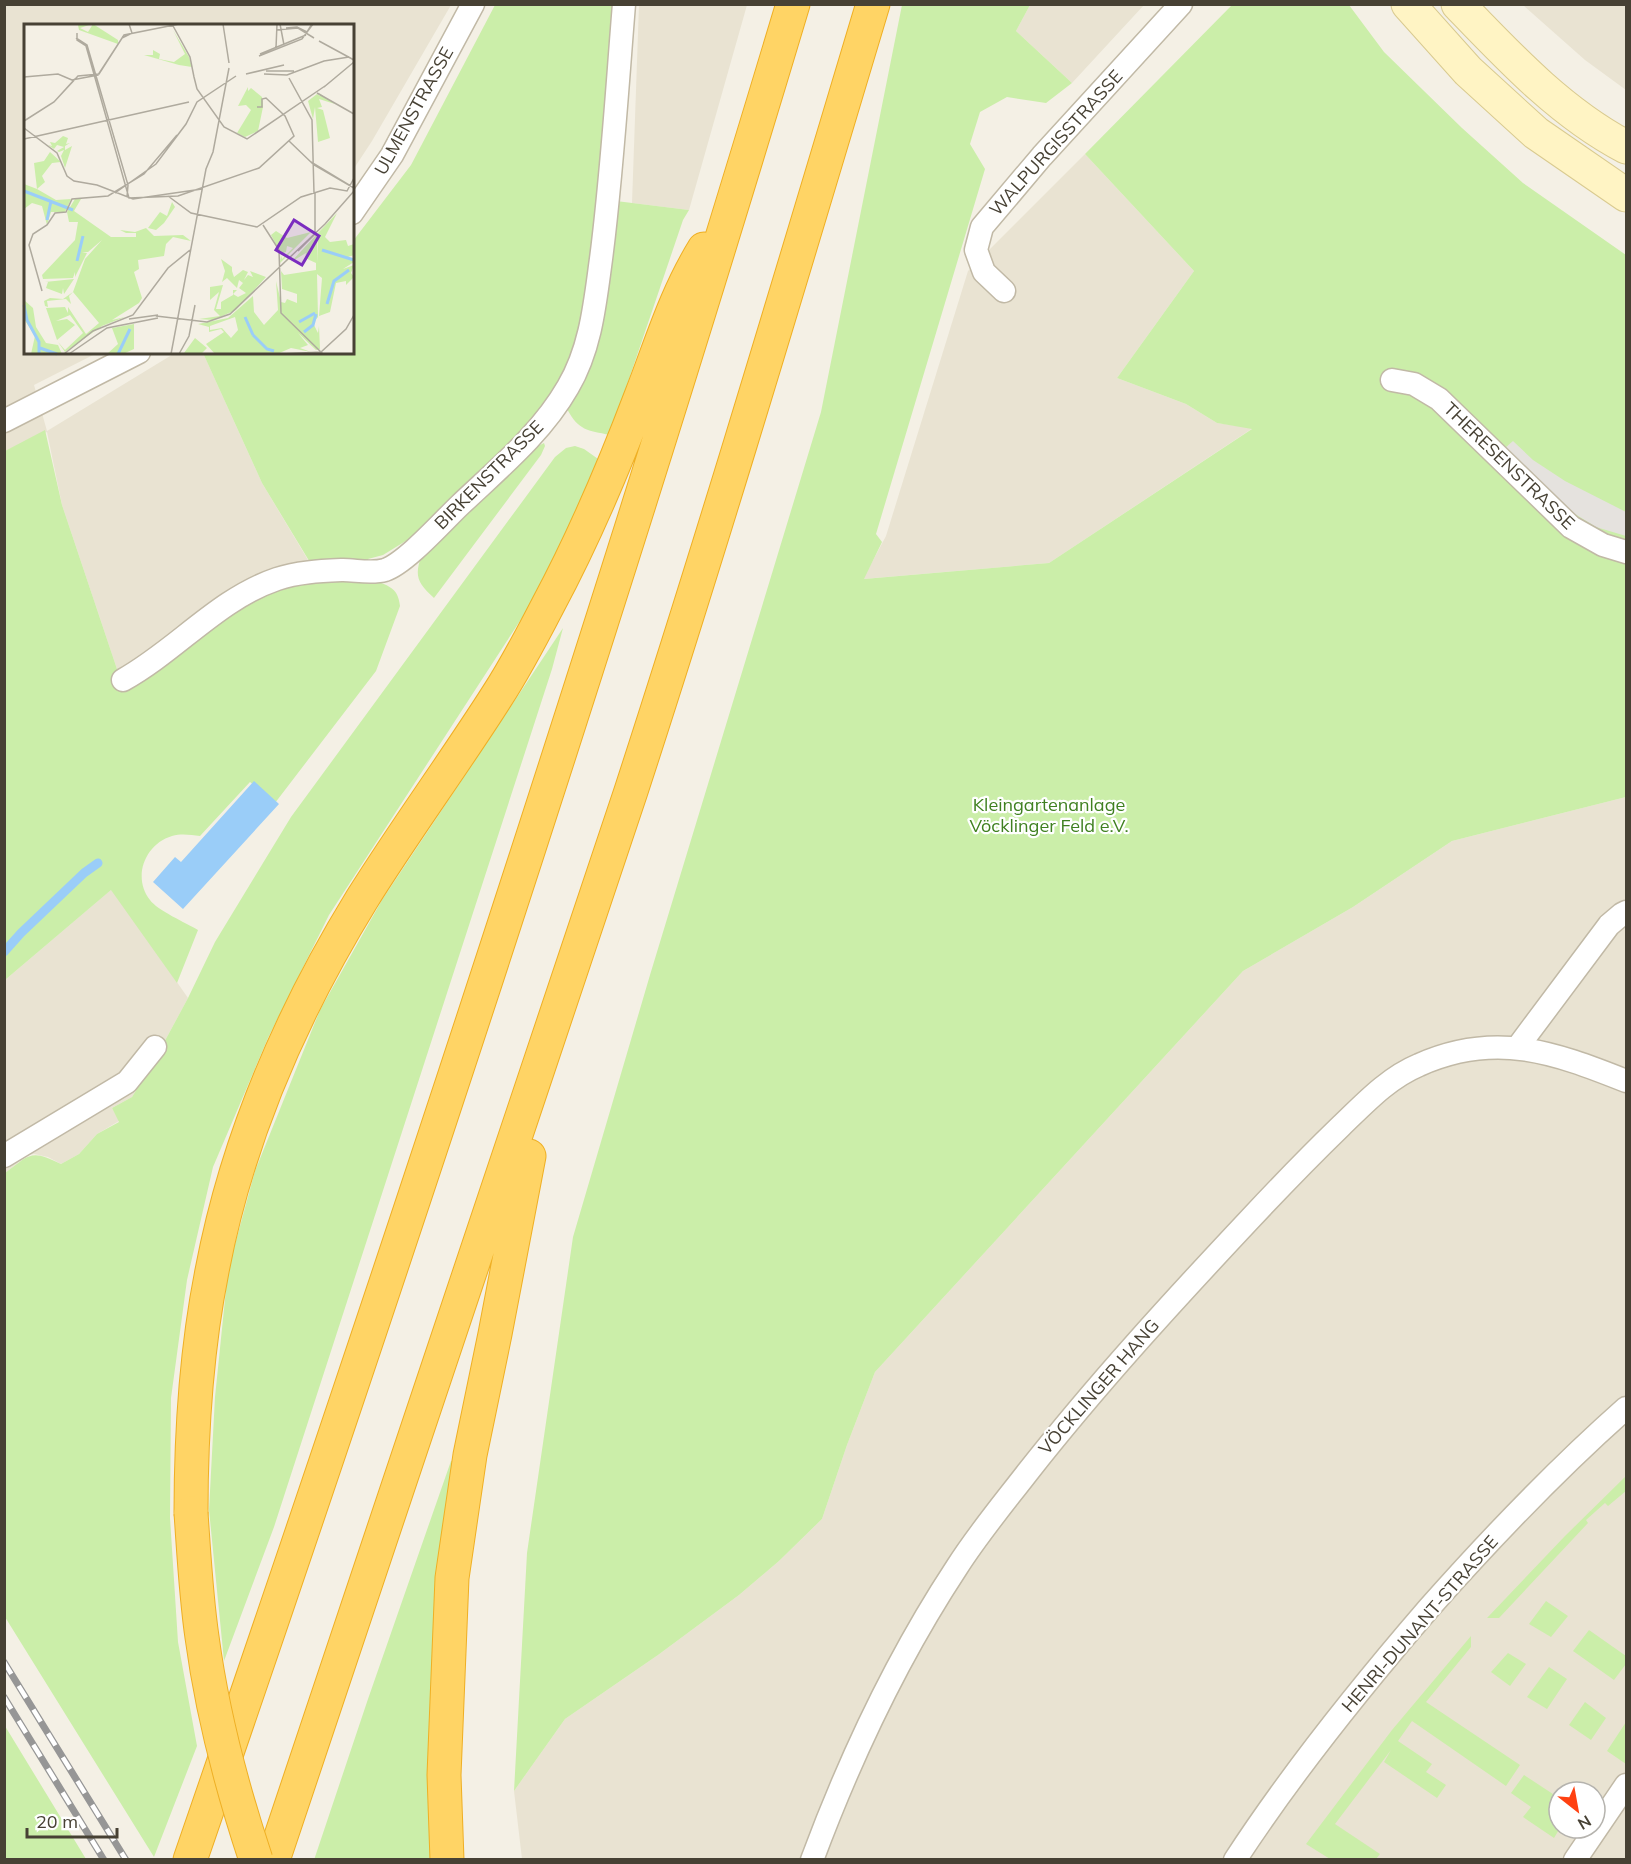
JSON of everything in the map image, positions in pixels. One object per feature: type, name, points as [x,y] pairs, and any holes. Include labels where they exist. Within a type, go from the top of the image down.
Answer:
[{"type":"highway","points":[[190,1860],[302,1535],[557,762],[794,4]]},
{"type":"highway","points":[[273,1860],[632,791],[744,433],[873,4]]},
{"type":"highway","points":[[256,1860],[236,1795],[211,1690],[202,1637],[191,1513],[191,1451],[195,1397],[212,1271],[236,1171],[267,1085],[336,943],[387,858],[497,697],[549,604],[610,476],[675,304],[689,274],[732,204]]},
{"type":"highway","points":[[447,1860],[444,1775],[452,1578],[470,1455],[554,1022]]},
{"type":"main road","points":[[1408,4],[1468,71],[1536,133],[1626,195]]},
{"type":"main road","points":[[1458,4],[1518,66],[1587,123],[1626,147]]},
{"type":"street","name":"BIRKENSTRASSE","points":[[123,680],[151,663],[222,608],[271,581],[323,572],[385,570],[394,565],[489,479],[529,440],[553,410],[583,355],[595,306],[606,221],[624,4]]},
{"type":"street","name":"WALPURGISSTRASSE","points":[[1005,291],[984,272],[976,250],[982,227],[1042,156],[1181,4]]},
{"type":"street","name":"ULMENSTRASSE","points":[[354,210],[392,155],[472,5]]},
{"type":"street","points":[[4,421],[135,354]]},
{"type":"street","name":"THERESENSTRASSE","points":[[1392,380],[1414,384],[1439,399],[1571,527],[1604,545],[1626,552]]},
{"type":"street","points":[[1517,1048],[1610,925],[1626,912]]},
{"type":"street","points":[[4,1156],[127,1082],[155,1047]]},
{"type":"street","name":"VÖCKLINGER HANG","points":[[812,1860],[843,1783],[894,1674],[958,1564],[1063,1428],[1133,1346],[1284,1183],[1365,1102],[1384,1086],[1416,1066],[1456,1052],[1479,1048],[1535,1050],[1626,1081]]},
{"type":"street","name":"HENRI-DUNANT-STRASSE","points":[[1235,1860],[1269,1809],[1374,1671],[1464,1569],[1548,1480],[1626,1408]]},
{"type":"street","points":[[1575,1860],[1625,1790]]},
{"type":"shaded area","points":[[4,5],[451,5],[354,168],[354,24],[24,24],[24,354],[95,354],[34,385],[47,431],[173,354],[203,354],[262,483],[314,570],[120,678],[62,505],[47,432],[5,451]]},
{"type":"shaded area","points":[[639,5],[747,5],[689,210],[632,203]]},
{"type":"shaded area","points":[[1030,5],[1144,5],[1072,83],[1016,31]]},
{"type":"shaded area","points":[[1523,5],[1626,5],[1626,90],[1585,60]]},
{"type":"shaded area","points":[[1085,154],[1194,271],[1117,378],[1186,404],[1217,423],[1253,428],[1049,563],[863,579],[886,536],[968,271]]},
{"type":"shaded area","points":[[1513,441],[1533,460],[1565,481],[1626,512],[1626,536],[1596,527],[1562,506],[1505,448]]},
{"type":"shaded area","points":[[1626,797],[1626,1859],[522,1859],[514,1791],[565,1719],[658,1655],[739,1595],[779,1561],[822,1519],[875,1372],[1243,971],[1353,907],[1452,841]]},
{"type":"shaded area","points":[[112,889],[188,998],[132,1097],[112,1108],[119,1121],[97,1134],[79,1154],[61,1164],[48,1157],[34,1154],[28,1155],[5,1173],[5,980]]},
{"type":"green space","points":[[495,5],[612,5],[616,201],[689,210],[683,220],[610,435],[580,426],[567,409],[422,531],[383,555],[368,559],[371,579],[387,585],[394,591],[400,606],[376,671],[275,803],[250,782],[200,836],[186,834],[163,840],[148,854],[144,862],[142,881],[150,900],[165,912],[198,930],[177,983],[111,890],[5,980],[5,451],[45,430],[62,505],[120,678],[200,627],[314,569],[262,483],[203,354],[354,354],[354,240],[411,165]]},
{"type":"green space","name":"Kleingartenanlage Vöcklinger Feld e.V.","points":[[902,5],[1030,5],[1016,31],[1072,83],[1046,103],[1007,97],[980,112],[970,144],[985,169],[876,534],[882,542],[864,579],[1049,563],[1252,429],[1217,423],[1186,404],[1117,378],[1194,271],[1085,154],[1232,5],[1349,5],[1384,52],[1462,128],[1523,183],[1626,255],[1626,797],[1452,841],[1353,907],[1243,971],[875,1372],[822,1519],[779,1561],[739,1595],[658,1655],[565,1719],[514,1791],[527,1553],[573,1237],[821,412]]},
{"type":"green space","points":[[544,443],[541,455],[434,598],[419,578],[418,568],[422,554],[536,447]]},
{"type":"green space","points":[[575,446],[584,449],[601,461],[529,607],[329,915],[268,1038],[213,1167],[187,1280],[171,1398],[170,1518],[178,1642],[197,1746],[154,1857],[5,1617],[5,1173],[20,1161],[37,1155],[61,1164],[79,1154],[97,1134],[119,1122],[112,1108],[132,1097],[188,998],[215,942],[291,817],[555,457],[566,448]]},
{"type":"green space","points":[[563,628],[552,669],[274,1527],[224,1661],[209,1510],[215,1397],[228,1270],[255,1171],[320,1010],[382,900]]},
{"type":"green space","points":[[451,1461],[459,1463],[435,1859],[314,1860],[368,1699]]},
{"type":"green space","points":[[1626,1476],[1626,1491],[1608,1506],[1605,1503],[1586,1520],[1588,1523],[1499,1618],[1487,1618],[1565,1536]]},
{"type":"green space","points":[[1546,1601],[1568,1616],[1551,1637],[1529,1624]]},
{"type":"green space","points":[[1589,1630],[1626,1656],[1626,1664],[1614,1680],[1573,1651]]},
{"type":"green space","points":[[1471,1636],[1471,1647],[1426,1702],[1520,1765],[1506,1786],[1412,1721],[1398,1741],[1432,1764],[1426,1772],[1446,1785],[1437,1798],[1384,1762],[1391,1750],[1335,1824],[1380,1854],[1376,1859],[1330,1859],[1306,1844],[1392,1730]]},
{"type":"green space","points":[[1508,1653],[1526,1664],[1510,1686],[1491,1672]]},
{"type":"green space","points":[[1549,1667],[1567,1679],[1547,1709],[1527,1697]]},
{"type":"green space","points":[[1585,1702],[1606,1718],[1591,1740],[1569,1725]]},
{"type":"green space","points":[[1626,1722],[1626,1764],[1607,1751]]},
{"type":"green space","points":[[5,1726],[86,1859],[5,1859]]},
{"type":"green space","points":[[1524,1775],[1547,1790],[1547,1833],[1523,1817],[1531,1807],[1511,1793]]},
{"type":"water","points":[[254,781],[279,804],[183,909],[153,882],[175,857],[181,862]]},
{"type":"waterway","points":[[4,952],[84,873],[98,863]]},
{"type":"railway","points":[[4,1662],[126,1860]]},
{"type":"railway","points":[[4,1697],[104,1860]]}]
